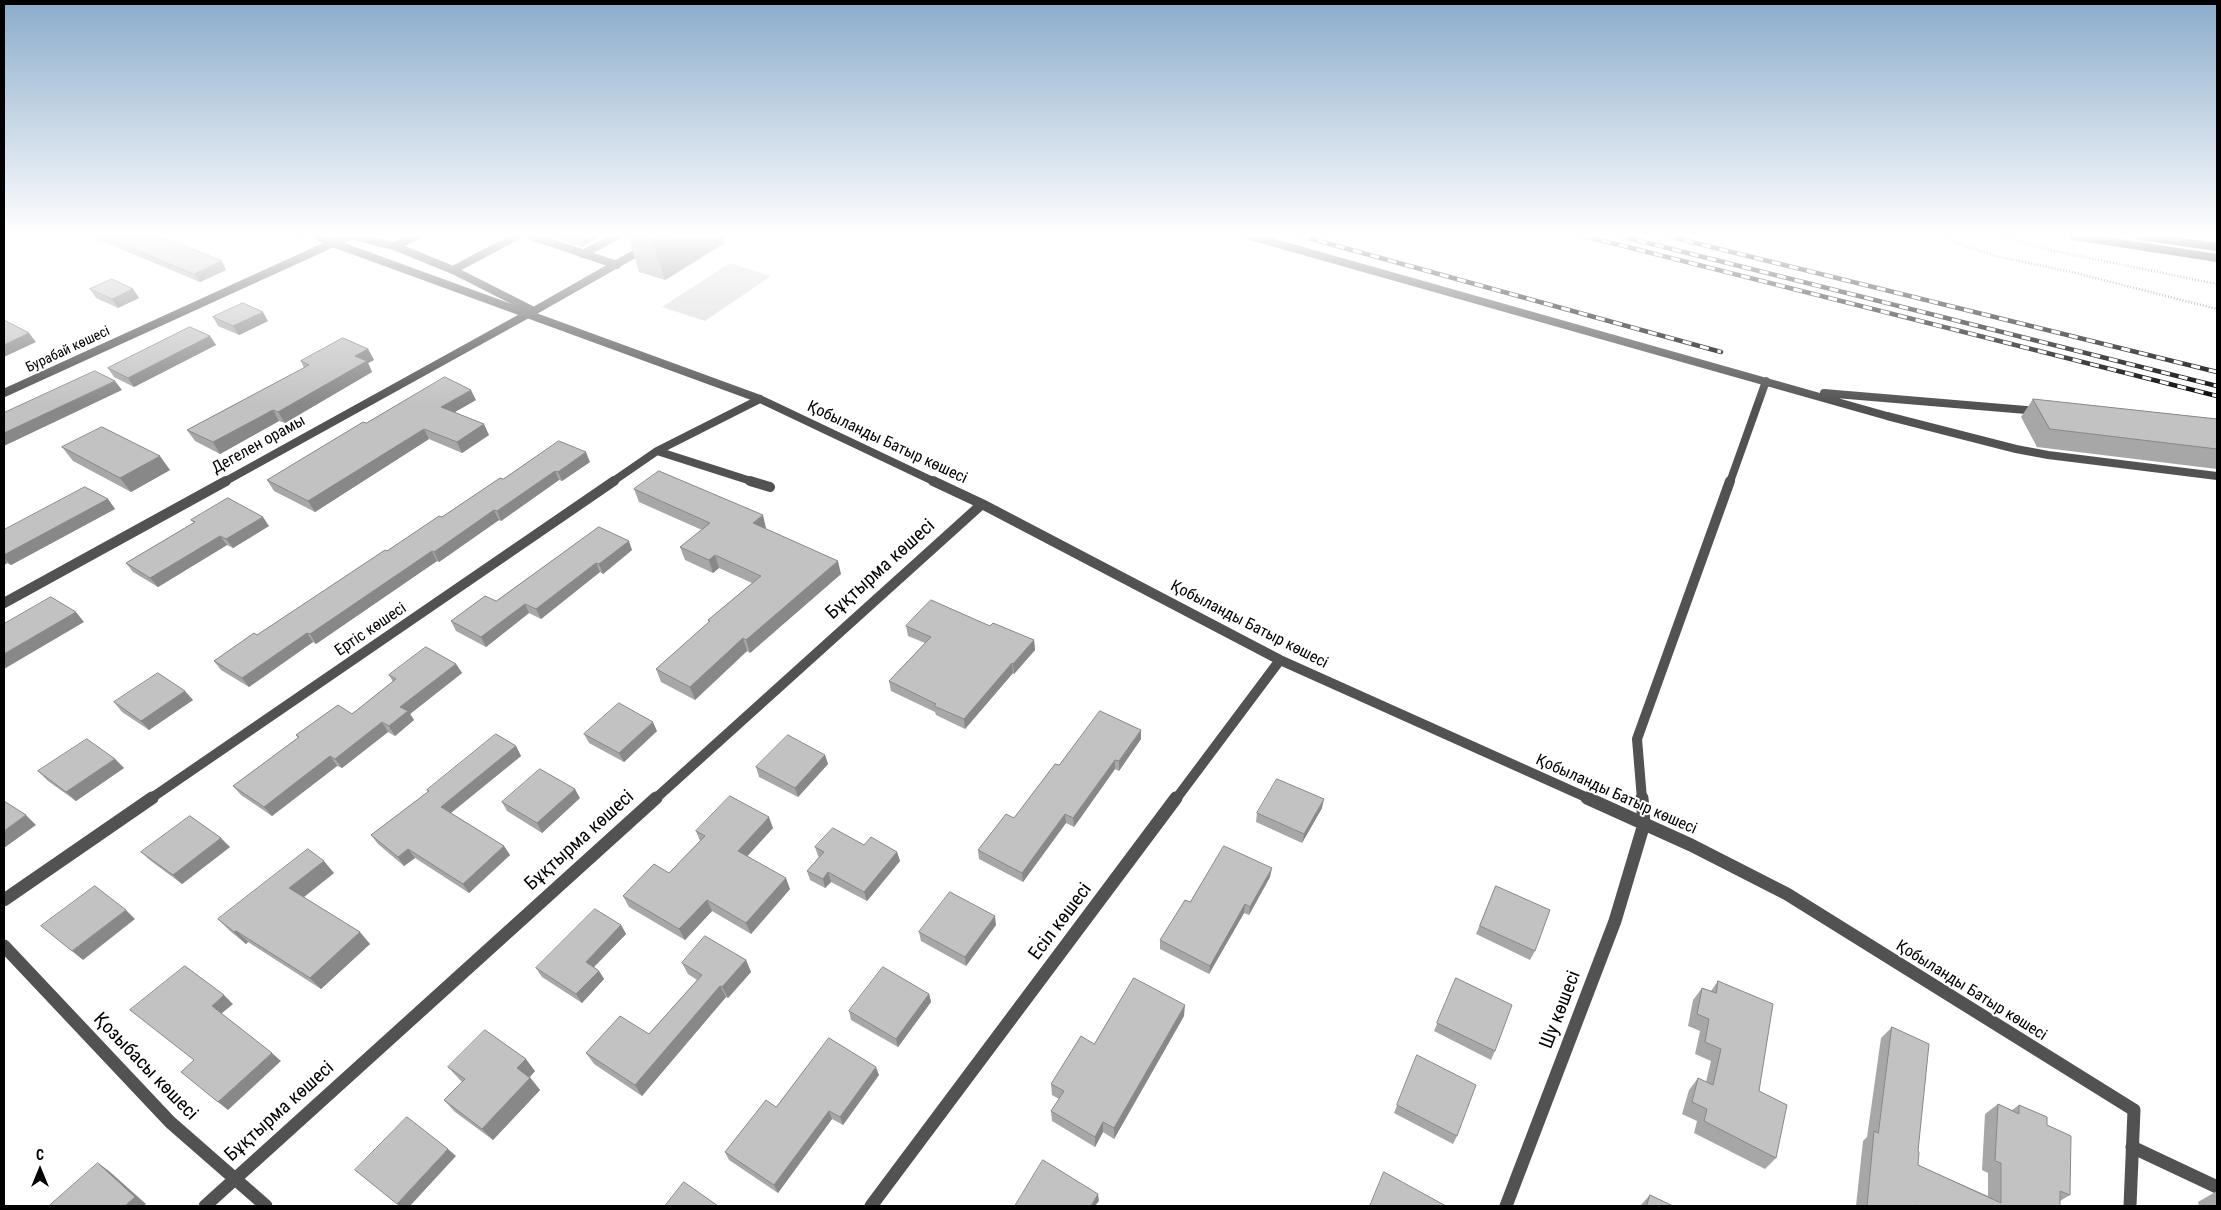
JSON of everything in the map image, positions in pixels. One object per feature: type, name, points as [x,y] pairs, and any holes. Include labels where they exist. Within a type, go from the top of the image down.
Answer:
[{"type":"street","name":"Бурабай көшесі","points":[[4,393],[225,292]]},
{"type":"street","name":"Қобыланды Батыр көшесі","points":[[475,292],[760,399],[982,504],[1280,660],[1691,845],[1787,894],[2134,1110],[2132,1147]]},
{"type":"street","points":[[495,292],[531,312]]},
{"type":"street","name":"Дегелен орамы","points":[[4,604],[567,292]]},
{"type":"street","points":[[1451,292],[1887,416],[2016,450],[2217,476]]},
{"type":"street","points":[[1644,824],[1638,739],[1766,381]]},
{"type":"street","points":[[1805,392],[2050,412]]},
{"type":"street","name":"Ертіс көшесі","points":[[4,900],[657,451],[760,399]]},
{"type":"street","points":[[657,451],[770,487]]},
{"type":"street","name":"Бұқтырма көшесі","points":[[205,1206],[982,504]]},
{"type":"street","name":"Есіл көшесі","points":[[871,1206],[1280,660]]},
{"type":"street","name":"Шу көшесі","points":[[1506,1206],[1614,921],[1644,824]]},
{"type":"street","name":"Қозыбасы көшесі","points":[[4,946],[170,1122],[266,1206]]},
{"type":"street","points":[[2130,1206],[2132,1147],[2217,1187]]},
{"type":"path","points":[[2152,292],[2217,309]]},
{"type":"shaded area","points":[[684,292],[747,292],[705,321],[662,307]]},
{"type":"building","points":[[98,292],[126,292],[112,299]]},
{"type":"building","points":[[243,303],[263,312],[233,326],[213,317]]},
{"type":"building","points":[[4,320],[29,333],[4,345]]},
{"type":"building","points":[[190,327],[210,336],[128,378],[108,368]]},
{"type":"building","points":[[343,338],[368,349],[355,356],[367,361],[278,412],[273,410],[213,442],[187,430],[309,365],[301,361]]},
{"type":"building","points":[[95,371],[115,381],[4,433],[4,413]]},
{"type":"building","points":[[445,377],[471,390],[441,407],[484,424],[457,442],[424,429],[308,501],[267,480],[363,422],[366,423]]},
{"type":"building","points":[[2033,399],[2217,419],[2217,449],[2050,429]]},
{"type":"building","points":[[102,427],[160,456],[120,478],[62,447]]},
{"type":"building","points":[[559,441],[586,452],[497,511],[494,510],[434,552],[432,551],[310,634],[307,633],[242,678],[214,661],[254,633],[257,635],[385,550],[387,551],[439,516],[442,517],[500,478],[503,479]]},
{"type":"building","points":[[659,471],[763,515],[753,523],[838,561],[746,640],[743,638],[690,687],[656,669],[710,621],[708,620],[761,576],[715,555],[709,560],[680,547],[710,523],[634,489]]},
{"type":"building","points":[[85,487],[108,499],[4,555],[4,530]]},
{"type":"building","points":[[228,498],[263,517],[226,539],[220,536],[150,578],[126,563],[195,522],[191,520]]},
{"type":"building","points":[[599,527],[629,541],[599,564],[596,563],[536,609],[525,604],[481,637],[451,621],[485,596],[496,601]]},
{"type":"building","points":[[51,597],[76,612],[4,654],[4,624]]},
{"type":"building","points":[[931,600],[990,626],[993,623],[1034,640],[964,719],[934,706],[936,704],[889,681],[931,637],[906,626]]},
{"type":"building","points":[[426,647],[456,664],[400,707],[408,711],[389,726],[382,722],[335,759],[330,756],[264,807],[233,786],[299,737],[296,735],[338,705],[352,714],[396,679],[389,675]]},
{"type":"building","points":[[158,673],[185,691],[141,721],[114,702]]},
{"type":"building","points":[[619,703],[653,722],[619,753],[584,734]]},
{"type":"building","points":[[1100,711],[1141,730],[1119,761],[1115,760],[1073,818],[1065,814],[1022,873],[978,850],[1006,814],[1014,818],[1055,764],[1059,765]]},
{"type":"building","points":[[496,734],[516,746],[441,807],[504,846],[463,884],[408,849],[398,857],[371,835],[429,791],[427,790]]},
{"type":"building","points":[[788,735],[825,755],[795,788],[756,767]]},
{"type":"building","points":[[87,739],[115,759],[66,792],[38,771]]},
{"type":"building","points":[[540,769],[575,789],[537,823],[502,802]]},
{"type":"building","points":[[1277,779],[1324,799],[1304,834],[1257,813]]},
{"type":"building","points":[[730,796],[769,817],[738,851],[786,878],[746,923],[707,900],[679,929],[623,896],[654,864],[669,873],[705,836],[696,831]]},
{"type":"building","points":[[4,801],[26,815],[4,831]]},
{"type":"building","points":[[190,816],[221,838],[173,875],[141,852]]},
{"type":"building","points":[[833,828],[864,845],[871,837],[897,852],[864,892],[828,872],[823,879],[807,871],[824,852],[815,847]]},
{"type":"building","points":[[1224,846],[1272,868],[1250,907],[1245,904],[1210,966],[1160,940],[1185,900],[1190,902]]},
{"type":"building","points":[[308,849],[324,861],[289,888],[360,932],[310,978],[236,931],[234,932],[218,919]]},
{"type":"building","points":[[95,886],[126,910],[72,951],[41,926]]},
{"type":"building","points":[[1496,886],[1550,910],[1535,951],[1480,926]]},
{"type":"building","points":[[950,892],[995,916],[965,957],[919,932]]},
{"type":"building","points":[[595,909],[621,925],[586,962],[599,971],[576,994],[536,968]]},
{"type":"building","points":[[705,936],[746,960],[722,987],[720,986],[635,1085],[586,1053],[620,1016],[649,1034],[702,975],[682,963]]},
{"type":"building","points":[[185,966],[224,995],[212,1006],[272,1053],[218,1102],[181,1072],[194,1060],[130,1010]]},
{"type":"building","points":[[883,967],[929,994],[896,1039],[849,1011]]},
{"type":"building","points":[[1134,978],[1185,1005],[1114,1128],[1103,1122],[1095,1137],[1051,1111],[1064,1091],[1051,1084],[1081,1036],[1094,1044]]},
{"type":"building","points":[[1456,978],[1512,1005],[1495,1051],[1437,1023]]},
{"type":"building","points":[[1718,981],[1773,1004],[1759,1091],[1787,1105],[1776,1158],[1704,1121],[1707,1109],[1692,1102],[1698,1078],[1713,1085],[1721,1049],[1705,1042],[1709,1019],[1697,1014],[1702,988],[1716,993]]},
{"type":"building","points":[[1892,1027],[1929,1044],[1918,1165],[2001,1203],[2001,1163],[1995,1161],[1998,1104],[2019,1114],[2019,1105],[2047,1117],[2047,1125],[2071,1136],[2070,1195],[2060,1191],[2060,1206],[1867,1206],[1874,1131],[1878,1133]]},
{"type":"building","points":[[485,1030],[526,1059],[517,1068],[530,1078],[482,1129],[444,1100],[465,1079],[448,1067]]},
{"type":"building","points":[[829,1038],[876,1067],[840,1117],[829,1111],[774,1185],[725,1152],[766,1100],[776,1107]]},
{"type":"building","points":[[1417,1055],[1476,1085],[1457,1136],[1397,1105]]},
{"type":"building","points":[[407,1117],[448,1149],[397,1204],[355,1170]]},
{"type":"building","points":[[1043,1160],[1098,1194],[1091,1206],[1015,1206]]},
{"type":"building","points":[[98,1163],[135,1197],[125,1206],[49,1206]]},
{"type":"building","points":[[1384,1172],[1446,1206],[1370,1206]]},
{"type":"building","points":[[684,1182],[718,1206],[665,1206]]},
{"type":"building","points":[[1650,1195],[1673,1206],[1647,1206]]},
{"type":"railway","points":[[1505,292],[1721,352]]},
{"type":"railway","points":[[1807,292],[2217,396]]},
{"type":"railway","points":[[1845,292],[2217,386]]},
{"type":"railway","points":[[1895,292],[2217,372]]}]
